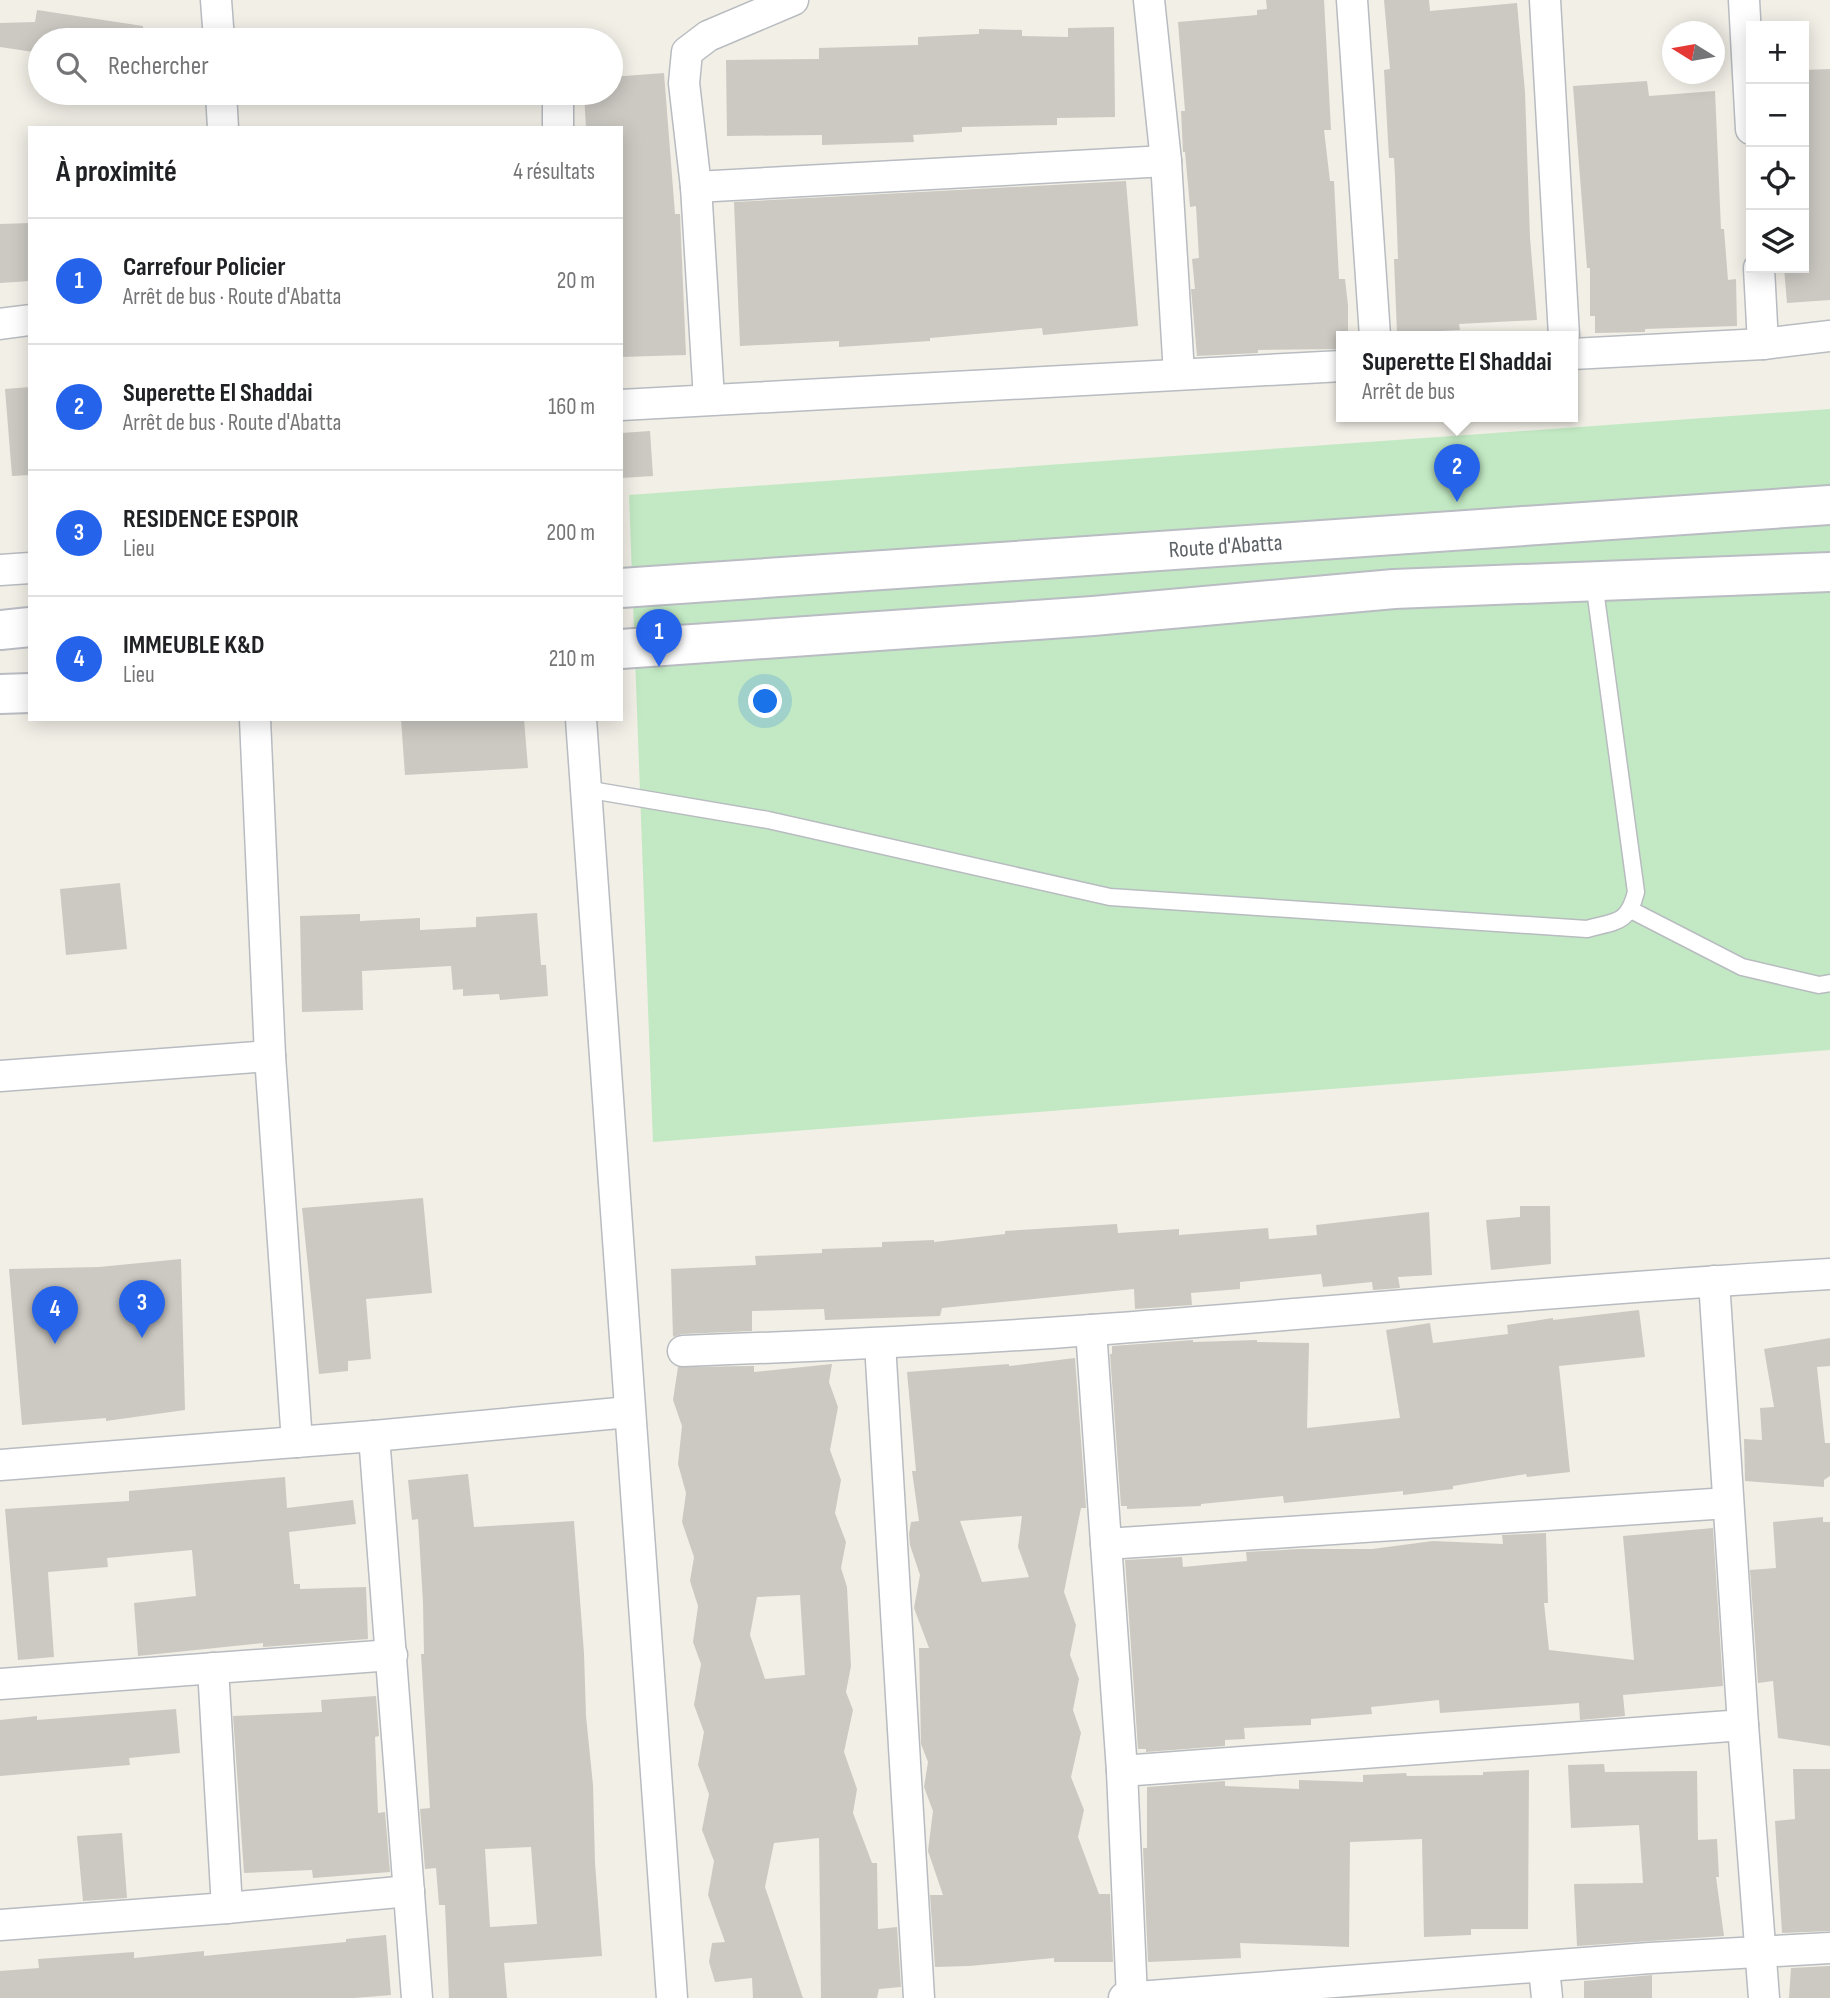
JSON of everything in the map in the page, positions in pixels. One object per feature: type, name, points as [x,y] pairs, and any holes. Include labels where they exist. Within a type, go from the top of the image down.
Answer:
[{"type":"street","points":[[216,0],[218,28]]},
{"type":"street","points":[[709,399],[696,187],[684,83],[687,52],[708,36],[793,0]]},
{"type":"street","points":[[1149,0],[1166,161],[1179,374]]},
{"type":"street","points":[[1352,0],[1375,331]]},
{"type":"street","points":[[1545,0],[1564,331]]},
{"type":"street","points":[[1744,0],[1749,84]]},
{"type":"street","points":[[222,105],[223,126]]},
{"type":"street","points":[[558,105],[558,126]]},
{"type":"street","points":[[696,187],[1166,161]]},
{"type":"street","points":[[1759,273],[1763,344]]},
{"type":"street","points":[[0,324],[28,320]]},
{"type":"street","points":[[1578,354],[1763,344],[1830,336]]},
{"type":"street","points":[[623,405],[1336,366]]},
{"type":"street","name":"Route d'Abatta","points":[[623,587],[1830,505]]},
{"type":"street","points":[[0,570],[28,568]]},
{"type":"street","points":[[623,649],[1093,616],[1394,589],[1830,572]]},
{"type":"street","points":[[0,630],[28,627]]},
{"type":"street","points":[[0,694],[28,692]]},
{"type":"street","points":[[255,721],[270,1056],[297,1442]]},
{"type":"street","points":[[581,721],[672,1998]]},
{"type":"street","points":[[0,1076],[270,1056]]},
{"type":"street","points":[[682,1351],[880,1343],[1091,1330],[1830,1274]]},
{"type":"street","points":[[1714,1281],[1764,1998]]},
{"type":"street","points":[[1091,1330],[1122,1771],[1132,1998]]},
{"type":"street","points":[[880,1343],[919,1998]]},
{"type":"street","points":[[0,1465],[374,1436],[629,1412]]},
{"type":"street","points":[[374,1436],[417,1998]]},
{"type":"street","points":[[1106,1544],[1728,1503]]},
{"type":"street","points":[[0,1685],[392,1655]]},
{"type":"street","points":[[213,1668],[227,1908]]},
{"type":"street","points":[[1122,1771],[1743,1725]]},
{"type":"street","points":[[0,1925],[410,1891]]},
{"type":"street","points":[[1125,1998],[1326,1991],[1650,1958],[1830,1948]]},
{"type":"street","points":[[1544,1968],[1547,1998]]},
{"type":"lane","points":[[585,789],[768,820],[1110,897],[1587,929],[1620,920],[1631,911],[1636,892],[1594,582]]},
{"type":"lane","points":[[1631,911],[1742,967],[1819,985],[1830,983]]},
{"type":"green space","points":[[1830,409],[1830,1050],[653,1142],[629,495]]},
{"type":"building","points":[[1266,0],[1324,0],[1331,130],[1324,130],[1330,181],[1334,181],[1339,279],[1345,279],[1348,331],[1336,331],[1336,349],[1258,350],[1258,353],[1197,356],[1191,289],[1195,289],[1192,259],[1199,258],[1196,206],[1190,207],[1183,152],[1181,111],[1185,111],[1178,22],[1257,15],[1257,10],[1267,9]]},
{"type":"building","points":[[1384,0],[1429,0],[1430,11],[1517,3],[1525,92],[1530,238],[1537,320],[1459,324],[1460,330],[1397,331],[1395,176],[1394,158],[1389,158],[1384,70],[1390,69]]},
{"type":"building","points":[[37,10],[143,26],[28,28],[28,51],[0,47],[0,23],[35,22]]},
{"type":"building","points":[[1114,27],[1115,117],[1057,118],[1057,125],[962,127],[962,132],[913,135],[914,142],[822,145],[822,135],[727,136],[726,60],[819,59],[819,48],[918,45],[918,37],[979,34],[979,29],[1022,30],[1022,36],[1068,37],[1068,28]]},
{"type":"building","points":[[1830,69],[1830,300],[1787,303],[1784,273],[1809,273],[1809,70]]},
{"type":"building","points":[[664,73],[675,214],[680,214],[686,355],[623,357],[623,126],[586,126],[585,105],[623,105],[623,76]]},
{"type":"building","points":[[1647,81],[1649,96],[1715,91],[1721,229],[1724,229],[1728,280],[1736,279],[1737,326],[1595,333],[1595,316],[1590,316],[1590,268],[1587,268],[1573,86]]},
{"type":"building","points":[[1126,181],[1138,326],[1043,335],[1042,328],[930,338],[930,341],[839,347],[839,341],[740,346],[734,202]]},
{"type":"building","points":[[28,223],[28,281],[0,283],[0,224]]},
{"type":"building","points":[[28,387],[28,475],[12,476],[5,389]]},
{"type":"building","points":[[650,431],[653,476],[623,478],[623,433]]},
{"type":"building","points":[[401,721],[524,721],[528,768],[405,775]]},
{"type":"building","points":[[120,883],[127,949],[66,955],[60,889]]},
{"type":"building","points":[[537,913],[541,965],[546,965],[548,996],[500,1000],[499,994],[463,996],[463,989],[453,990],[451,966],[362,971],[363,1010],[302,1012],[300,916],[360,914],[360,921],[420,918],[420,930],[476,927],[476,917]]},
{"type":"building","points":[[423,1198],[432,1293],[366,1299],[371,1359],[348,1361],[348,1371],[319,1374],[302,1208]]},
{"type":"building","points":[[1520,1206],[1550,1206],[1551,1264],[1491,1270],[1486,1220],[1520,1217]]},
{"type":"building","points":[[1429,1212],[1432,1275],[1398,1277],[1400,1288],[1373,1290],[1372,1282],[1323,1287],[1321,1274],[1240,1282],[1240,1289],[1191,1293],[1192,1305],[1135,1309],[1134,1289],[942,1308],[940,1316],[825,1320],[824,1309],[752,1311],[752,1331],[682,1334],[673,1337],[671,1269],[756,1265],[755,1256],[822,1253],[822,1249],[882,1247],[882,1242],[934,1242],[1005,1234],[1005,1231],[1117,1224],[1118,1233],[1179,1229],[1179,1235],[1268,1228],[1269,1239],[1317,1235],[1316,1225]]},
{"type":"building","points":[[181,1259],[185,1410],[106,1421],[106,1418],[22,1425],[9,1269],[99,1267]]},
{"type":"building","points":[[1639,1310],[1645,1357],[1559,1366],[1570,1472],[1527,1477],[1526,1474],[1453,1486],[1453,1489],[1403,1495],[1403,1491],[1284,1503],[1283,1496],[1201,1506],[1127,1509],[1127,1506],[1121,1506],[1110,1354],[1112,1346],[1193,1340],[1309,1343],[1307,1428],[1400,1418],[1386,1330],[1430,1323],[1433,1343],[1508,1334],[1507,1325]]},
{"type":"building","points":[[1830,1338],[1830,1366],[1817,1367],[1825,1443],[1830,1443],[1830,1476],[1824,1480],[1824,1487],[1745,1481],[1744,1439],[1762,1440],[1760,1408],[1774,1407],[1764,1349]]},
{"type":"building","points":[[1075,1358],[1086,1508],[1081,1508],[1064,1592],[1076,1625],[1070,1655],[1079,1679],[1073,1710],[1081,1733],[1071,1777],[1084,1810],[1078,1837],[1099,1894],[1110,1894],[1113,1962],[1054,1962],[1054,1958],[935,1967],[930,1895],[943,1895],[928,1851],[933,1811],[924,1787],[928,1762],[921,1744],[919,1648],[929,1648],[914,1608],[920,1575],[909,1534],[911,1522],[919,1521],[912,1471],[916,1471],[907,1372],[1009,1366]],"holes":[[[1022,1516],[1018,1547],[1029,1577],[982,1582],[960,1521]]]},
{"type":"building","points":[[832,1364],[829,1382],[838,1407],[830,1450],[841,1480],[835,1513],[846,1542],[841,1568],[847,1587],[851,1666],[846,1692],[853,1710],[844,1752],[857,1789],[853,1813],[872,1863],[877,1863],[878,1929],[897,1927],[901,1987],[879,1989],[877,1998],[821,1998],[819,1838],[774,1843],[765,1887],[803,1998],[753,1998],[752,1978],[715,1982],[709,1962],[712,1943],[725,1942],[708,1895],[714,1861],[702,1830],[709,1794],[698,1765],[704,1732],[694,1705],[701,1664],[693,1642],[698,1606],[690,1581],[694,1557],[682,1522],[686,1493],[678,1464],[682,1426],[673,1400],[678,1367],[754,1366],[754,1372]],"holes":[[[800,1595],[805,1675],[765,1679],[750,1635],[757,1597]]]},
{"type":"building","points":[[468,1474],[474,1527],[574,1521],[602,1956],[504,1963],[507,1998],[449,1998],[445,1905],[439,1905],[436,1868],[425,1869],[420,1809],[430,1808],[421,1654],[424,1654],[423,1603],[418,1519],[412,1520],[408,1480]],"holes":[[[531,1847],[537,1924],[490,1927],[485,1849]]]},
{"type":"building","points":[[285,1477],[287,1508],[353,1500],[356,1524],[289,1532],[294,1584],[300,1584],[300,1589],[366,1587],[368,1639],[263,1647],[263,1643],[138,1656],[134,1603],[196,1596],[192,1550],[107,1558],[108,1567],[48,1572],[54,1657],[18,1660],[5,1509],[129,1501],[129,1491]]},
{"type":"building","points":[[1823,1517],[1823,1522],[1830,1522],[1830,1746],[1778,1738],[1773,1681],[1758,1683],[1750,1570],[1776,1568],[1773,1522]]},
{"type":"building","points":[[1713,1528],[1723,1686],[1623,1695],[1625,1716],[1580,1720],[1579,1703],[1440,1713],[1439,1700],[1371,1707],[1372,1714],[1311,1719],[1311,1725],[1244,1728],[1245,1739],[1225,1740],[1225,1746],[1146,1752],[1146,1749],[1138,1749],[1125,1560],[1182,1557],[1183,1567],[1247,1561],[1246,1552],[1372,1549],[1433,1541],[1503,1544],[1502,1535],[1546,1533],[1548,1603],[1544,1603],[1549,1650],[1634,1660],[1623,1536]]},
{"type":"building","points":[[376,1696],[379,1736],[375,1737],[378,1813],[385,1812],[390,1872],[313,1878],[312,1870],[244,1873],[233,1716],[322,1712],[321,1700]]},
{"type":"building","points":[[176,1709],[180,1753],[129,1758],[130,1765],[0,1776],[0,1720],[37,1716],[37,1720]]},
{"type":"building","points":[[1604,1764],[1605,1772],[1697,1771],[1698,1840],[1717,1839],[1719,1877],[1716,1877],[1724,1936],[1577,1946],[1574,1884],[1643,1883],[1639,1825],[1571,1828],[1568,1765]]},
{"type":"building","points":[[1793,1769],[1830,1769],[1830,1931],[1782,1933],[1775,1821],[1795,1819]]},
{"type":"building","points":[[1529,1770],[1528,1929],[1471,1929],[1471,1935],[1424,1937],[1422,1839],[1350,1842],[1349,1947],[1240,1943],[1241,1958],[1148,1962],[1143,1848],[1147,1848],[1147,1787],[1225,1781],[1225,1786],[1299,1789],[1299,1780],[1363,1782],[1363,1775],[1483,1775],[1483,1772]]},
{"type":"building","points":[[122,1833],[127,1898],[83,1901],[77,1836]]},
{"type":"building","points":[[386,1935],[391,1995],[355,1998],[0,1998],[0,1971],[39,1968],[38,1959],[134,1952],[134,1958],[204,1951],[204,1956],[346,1942],[346,1939]]},
{"type":"building","points":[[1830,1966],[1830,1998],[1789,1998],[1791,1968]]},
{"type":"building","points":[[1652,1975],[1652,1998],[1584,1998],[1584,1981]]},
{"type":"place","name":"Superette El Shaddai","points":[[1457,502]]},
{"type":"place","name":"Carrefour Policier","points":[[659,667]]},
{"type":"place","name":"RESIDENCE ESPOIR","points":[[142,1338]]},
{"type":"place","name":"IMMEUBLE K&D","points":[[55,1344]]}]
